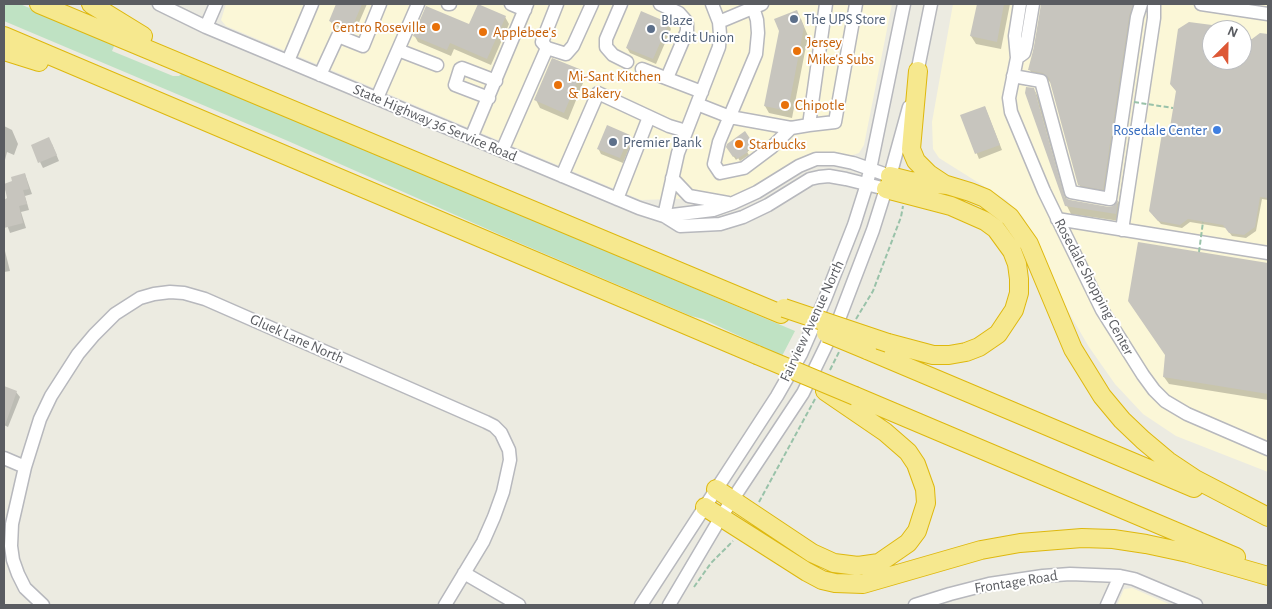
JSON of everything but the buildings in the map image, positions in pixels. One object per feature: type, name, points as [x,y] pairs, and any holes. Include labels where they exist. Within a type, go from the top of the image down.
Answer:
[{"type":"highway","points":[[39,4],[698,280],[782,311],[933,355],[950,355],[979,347],[998,334],[1008,322],[1014,310],[1019,293],[1020,279],[1012,251],[996,229],[985,221],[888,182]]},
{"type":"highway","points":[[91,4],[145,38],[243,88]]},
{"type":"highway","points":[[4,36],[810,377],[825,391],[1268,571]]},
{"type":"highway","points":[[4,51],[140,94]]},
{"type":"highway","points":[[918,70],[911,149],[916,161],[929,174],[947,186]]},
{"type":"highway","points":[[888,182],[910,181],[947,186],[986,198],[1004,211],[1019,228],[1028,244],[1072,349],[1102,396],[1122,420],[1143,440],[1188,475],[1268,518]]},
{"type":"highway","points":[[782,311],[867,350],[1268,518]]},
{"type":"highway","points":[[716,490],[812,553],[834,563],[858,566],[879,563],[904,546],[917,532],[926,503],[921,476],[908,452],[852,402]]},
{"type":"highway","points":[[705,507],[807,572],[822,580],[849,585],[876,581],[981,550],[1020,543],[1082,538],[1113,539],[1146,544],[1268,576]]},
{"type":"street","name":"State Highway 36 Service Road","points":[[159,4],[206,27],[320,75],[617,199],[664,216],[680,226],[720,224],[743,217],[768,205],[810,179],[829,176],[867,184],[888,182]]},
{"type":"street","points":[[206,27],[216,4]]},
{"type":"street","points":[[288,61],[312,4]]},
{"type":"street","points":[[320,75],[338,36],[363,46],[380,4]]},
{"type":"street","points":[[377,98],[418,4]]},
{"type":"street","points":[[471,138],[526,7],[511,4]]},
{"type":"street","points":[[557,4],[542,42],[546,48],[566,54],[574,46],[592,4]]},
{"type":"street","points":[[621,4],[606,40],[606,47],[613,56],[627,62]]},
{"type":"street","points":[[660,4],[679,13],[686,20],[687,24],[667,78]]},
{"type":"street","points":[[712,4],[719,22],[719,47],[686,131],[672,178],[664,216],[713,210],[733,203],[756,192],[799,166],[816,160],[834,159],[853,163],[870,170],[888,182]]},
{"type":"street","points":[[809,125],[826,4]]},
{"type":"street","points":[[642,69],[656,76],[667,78],[730,117],[791,128],[835,122],[856,4]]},
{"type":"street","name":"Fairview Avenue North","points":[[641,605],[773,403],[800,354],[825,299],[854,225],[867,184],[904,4]]},
{"type":"street","name":"Fairview Avenue North","points":[[669,605],[721,517],[806,386],[848,297],[888,182],[918,70],[931,4]]},
{"type":"street","points":[[1012,4],[1017,19]]},
{"type":"street","name":"Rosedale Shopping Center","points":[[1020,4],[1016,36],[1017,58],[1009,98],[1011,112],[1030,161],[1102,310],[1135,364],[1154,390],[1166,401],[1187,414],[1268,449]]},
{"type":"street","name":"Rosedale Shopping Center","points":[[1017,58],[1024,53],[1033,4]]},
{"type":"street","points":[[1013,76],[1041,80],[1071,192],[1110,199],[1137,17],[1141,4]]},
{"type":"street","points":[[1122,230],[1154,18],[1154,4]]},
{"type":"street","points":[[1201,4],[1268,14]]},
{"type":"street","points":[[719,22],[758,6],[756,54],[718,142],[714,164],[720,173],[744,168],[772,147],[791,128]]},
{"type":"street","points":[[502,151],[546,48]]},
{"type":"street","points":[[398,50],[437,65]]},
{"type":"street","points":[[489,98],[455,85],[460,69],[462,68],[496,81]]},
{"type":"street","points":[[562,176],[598,94],[669,126],[686,131]]},
{"type":"street","points":[[617,199],[649,117]]},
{"type":"street","points":[[672,178],[689,196],[733,203]]},
{"type":"street","points":[[1057,219],[1122,230],[1152,240],[1261,255]]},
{"type":"street","name":"Gluek Lane North","points":[[43,605],[25,588],[13,560],[11,546],[11,531],[25,467],[37,427],[51,396],[78,354],[94,335],[115,314],[140,298],[170,292],[198,297],[494,426],[501,434],[509,450],[510,460],[503,492],[482,542],[445,605]]},
{"type":"street","points":[[4,458],[25,467]]},
{"type":"street","points":[[464,573],[519,605]]},
{"type":"street","name":"Frontage Road","points":[[915,605],[951,600],[1007,581],[1070,574],[1120,576],[1134,579],[1196,605]]},
{"type":"street","points":[[1107,605],[1120,576]]},
{"type":"path","points":[[1134,102],[1173,108]]},
{"type":"path","points":[[1199,252],[1204,222]]},
{"type":"shaded area","points":[[226,4],[892,4],[864,145],[859,153],[850,156],[820,152],[806,155],[759,185],[731,197],[641,200],[226,26],[221,20]]},
{"type":"shaded area","name":"Rosedale Center","points":[[953,4],[1268,4],[1268,472],[1176,436],[1143,414],[1115,384],[1089,347],[1068,311],[1046,266],[1037,242],[1023,217],[1006,200],[939,158],[933,149],[932,122]]},
{"type":"shaded area","points":[[1132,588],[1171,605],[1117,605],[1124,589]]},
{"type":"green space","points":[[4,4],[20,4],[115,44],[112,51],[173,76],[179,76],[183,72],[795,331],[782,356],[703,319],[691,316],[503,236],[288,141],[4,21]]},
{"type":"place","name":"The UPS Store","points":[[794,19]]},
{"type":"place","name":"Centro Roseville","points":[[436,27]]},
{"type":"place","name":"Blaze Credit Union","points":[[651,29]]},
{"type":"place","name":"Applebee's","points":[[483,32]]},
{"type":"place","name":"Jersey Mike's Subs","points":[[797,51]]},
{"type":"place","name":"Mi-Sant Kitchen & Bakery","points":[[558,85]]},
{"type":"place","name":"Chipotle","points":[[785,105]]},
{"type":"place","name":"Rosedale Center","points":[[1217,130]]},
{"type":"place","name":"Premier Bank","points":[[613,142]]},
{"type":"place","name":"Starbucks","points":[[739,144]]}]
